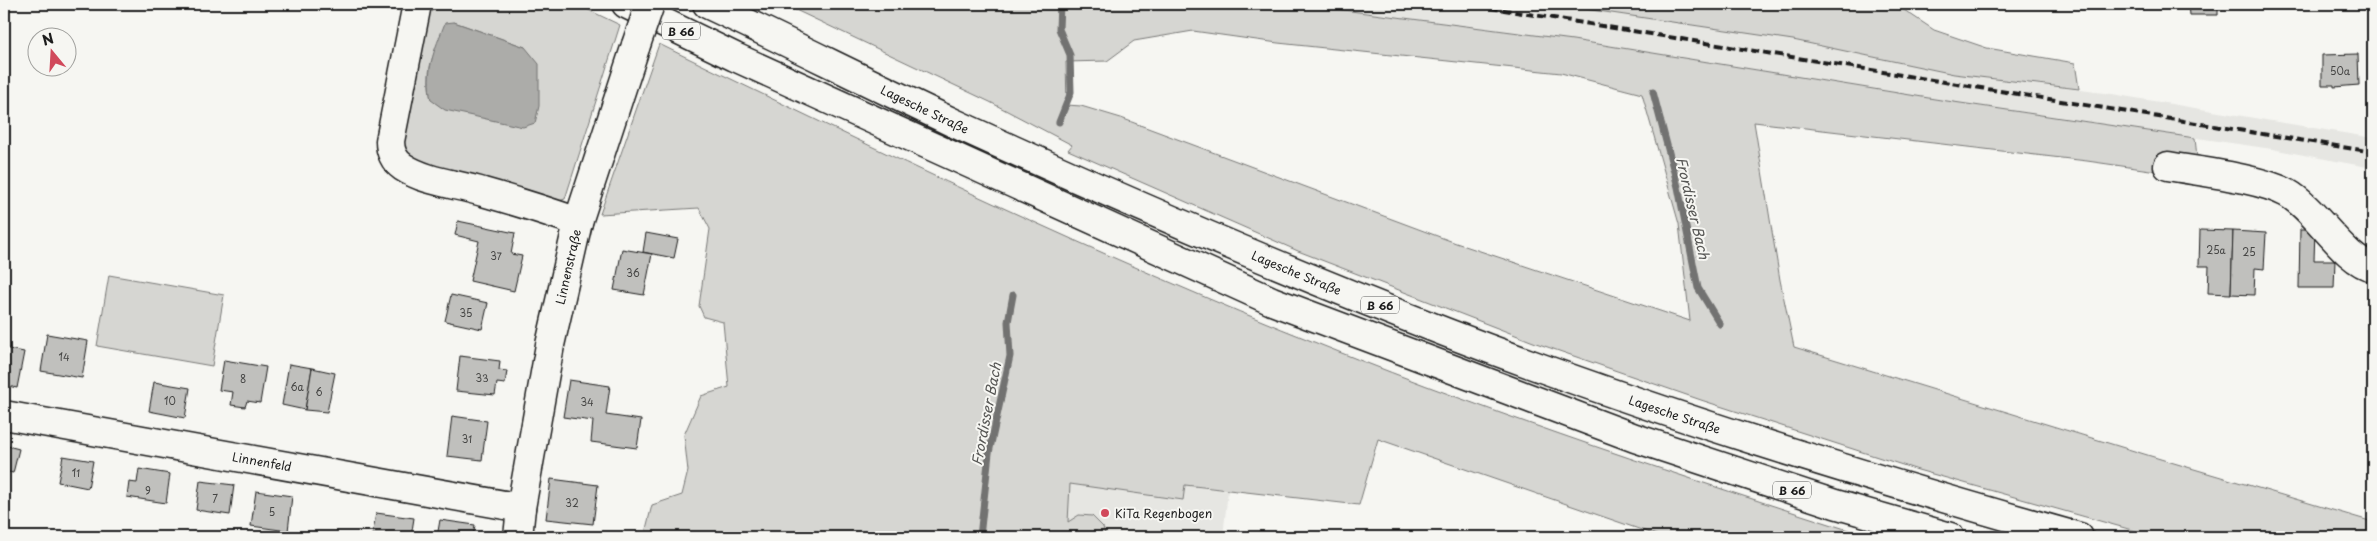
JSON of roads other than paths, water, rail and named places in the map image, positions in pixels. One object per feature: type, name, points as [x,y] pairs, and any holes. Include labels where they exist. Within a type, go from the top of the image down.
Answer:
[{"type":"main road","points":[[417,4],[390,141],[390,149],[395,159],[401,166],[416,174],[484,192],[578,222]]},
{"type":"main road","name":"B 66","points":[[626,4],[735,57],[1272,300],[1635,438],[1835,504],[1950,537]]},
{"type":"main road","name":"Linnenstraße","points":[[518,537],[521,508],[550,345],[578,222],[650,4]]},
{"type":"main road","name":"Lagesche Straße","points":[[707,4],[981,135],[1227,243],[1447,332],[1669,412],[1782,449],[1948,500],[2079,537]]},
{"type":"main road","points":[[2168,166],[2265,184],[2289,194],[2313,212],[2351,256],[2373,266]]},
{"type":"main road","name":"Linnenfeld","points":[[4,415],[521,508]]},
{"type":"waterway","name":"Frordisser Bach","points":[[1059,122],[1071,92],[1070,55],[1059,29],[1060,4]]},
{"type":"waterway","name":"Frordisser Bach","points":[[1653,92],[1678,187],[1698,288],[1720,324]]},
{"type":"waterway","name":"Frordisser Bach","points":[[980,537],[989,453],[1010,356],[1008,322],[1013,295]]},
{"type":"railway","points":[[1467,4],[2373,152]]},
{"type":"place","name":"KiTa Regenbogen","points":[[1105,513]]}]
